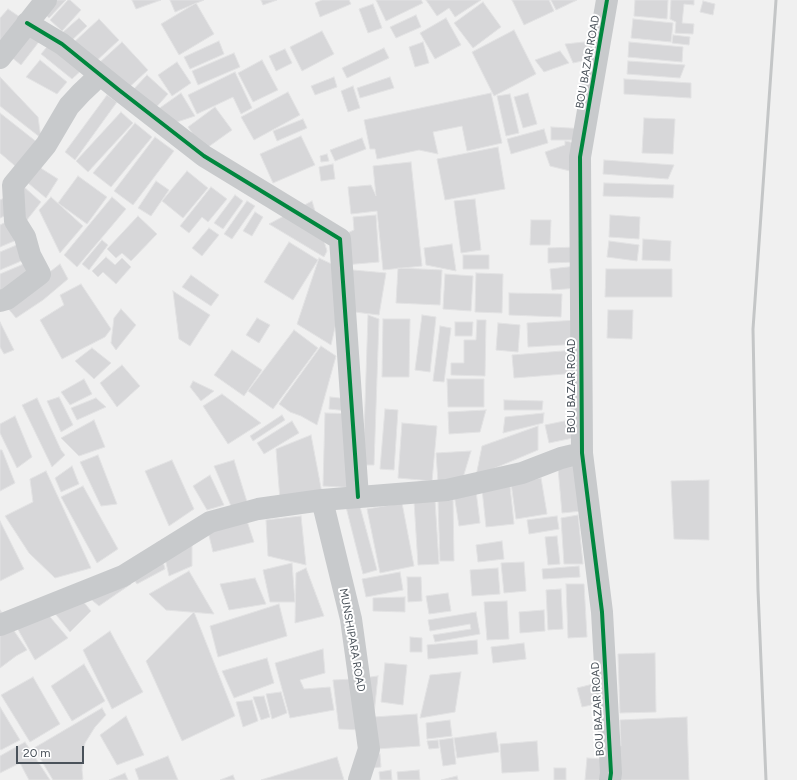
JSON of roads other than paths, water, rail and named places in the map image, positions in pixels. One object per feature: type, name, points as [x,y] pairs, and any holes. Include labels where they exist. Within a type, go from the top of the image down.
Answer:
[{"type":"street","points":[[0,58],[46,0]]},
{"type":"street","name":"BOU BAZAR ROAD","points":[[607,0],[580,157],[582,453],[602,612],[610,777]]},
{"type":"street","points":[[27,23],[62,44],[204,156],[340,239],[358,497]]},
{"type":"street","points":[[0,302],[7,299],[40,274],[30,254],[25,237],[15,221],[13,185],[46,145],[69,106],[100,75]]},
{"type":"street","points":[[0,625],[123,576],[210,522],[258,509],[322,500],[447,490],[522,473],[561,458],[582,453]]},
{"type":"street","name":"MUNSHIPARA ROAD","points":[[322,500],[351,619],[369,749],[358,780]]},
{"type":"railway","points":[[766,780],[758,590],[753,329],[776,0]]}]
